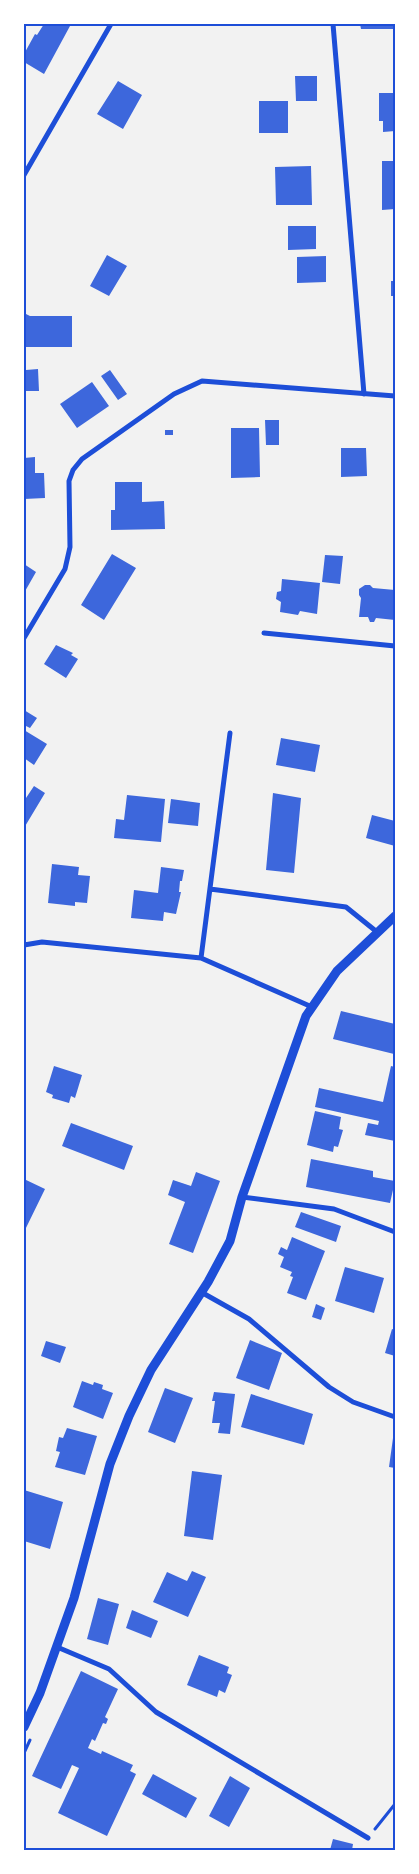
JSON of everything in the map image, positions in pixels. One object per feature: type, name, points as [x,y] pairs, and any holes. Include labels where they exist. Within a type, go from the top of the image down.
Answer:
[{"type":"street","points":[[24,176],[111,24]]},
{"type":"street","points":[[333,24],[364,394]]},
{"type":"street","points":[[24,638],[65,569],[70,547],[69,481],[73,470],[82,459],[174,394],[202,381],[395,396]]},
{"type":"street","points":[[264,633],[395,646]]},
{"type":"street","points":[[201,958],[230,733]]},
{"type":"street","points":[[210,889],[346,907],[377,932]]},
{"type":"street","points":[[24,1727],[40,1693],[74,1598],[110,1464],[129,1416],[151,1370],[202,1292],[230,1241],[242,1197],[306,1016],[338,971],[395,916]]},
{"type":"street","points":[[24,945],[42,942],[201,958],[312,1007]]},
{"type":"street","points":[[242,1197],[334,1209],[395,1232]]},
{"type":"street","points":[[202,1292],[249,1319],[329,1387],[353,1402],[395,1417]]},
{"type":"street","points":[[57,1647],[108,1669],[156,1712],[368,1838]]},
{"type":"path","points":[[368,1838],[395,1804]]},
{"type":"building","points":[[44,24],[67,24],[70,26],[44,74],[24,62],[24,54],[35,34],[37,35]]},
{"type":"building","points":[[360,24],[395,24],[395,29],[361,29]]},
{"type":"building","points":[[295,76],[317,76],[317,101],[296,101]]},
{"type":"building","points":[[118,81],[142,95],[123,129],[97,114]]},
{"type":"building","points":[[379,93],[395,93],[395,131],[383,132],[383,121],[379,121]]},
{"type":"building","points":[[259,101],[288,101],[288,133],[259,133]]},
{"type":"building","points":[[382,161],[395,161],[395,209],[382,210]]},
{"type":"building","points":[[311,166],[312,205],[276,205],[275,167]]},
{"type":"building","points":[[288,226],[316,226],[316,249],[288,250]]},
{"type":"building","points":[[107,255],[127,266],[109,296],[90,286]]},
{"type":"building","points":[[326,256],[326,282],[297,283],[297,257]]},
{"type":"building","points":[[391,281],[395,281],[395,296],[391,296]]},
{"type":"building","points":[[24,313],[30,316],[72,316],[72,347],[24,347]]},
{"type":"building","points":[[38,369],[39,391],[26,391],[26,370]]},
{"type":"building","points":[[110,370],[127,394],[118,400],[101,376]]},
{"type":"building","points":[[92,382],[109,406],[77,428],[60,404]]},
{"type":"building","points":[[265,420],[279,420],[279,445],[266,445]]},
{"type":"building","points":[[231,428],[259,428],[260,477],[231,478]]},
{"type":"building","points":[[165,430],[173,430],[173,435],[165,435]]},
{"type":"building","points":[[341,448],[366,448],[367,476],[341,477]]},
{"type":"building","points":[[35,457],[35,473],[44,473],[45,498],[24,499],[24,458]]},
{"type":"building","points":[[115,482],[142,482],[142,502],[164,501],[165,529],[111,530],[111,510],[115,510]]},
{"type":"building","points":[[112,554],[136,568],[104,620],[81,605]]},
{"type":"building","points":[[325,555],[343,556],[340,584],[322,582]]},
{"type":"building","points":[[24,564],[36,572],[24,593]]},
{"type":"building","points":[[282,579],[320,583],[317,614],[300,611],[298,615],[280,612],[281,602],[276,599],[277,592],[281,591]]},
{"type":"building","points":[[365,585],[370,585],[373,588],[395,590],[395,620],[376,618],[374,622],[370,622],[368,617],[359,617],[361,598],[359,589]]},
{"type":"building","points":[[56,645],[73,653],[71,655],[78,659],[66,678],[44,664]]},
{"type":"building","points":[[24,710],[37,718],[30,728],[26,726],[24,730]]},
{"type":"building","points":[[24,730],[47,744],[34,765],[24,758]]},
{"type":"building","points":[[281,738],[320,745],[315,772],[276,765]]},
{"type":"building","points":[[34,786],[45,793],[24,828],[24,801]]},
{"type":"building","points":[[273,793],[301,798],[294,873],[266,870]]},
{"type":"building","points":[[127,795],[165,799],[161,842],[114,838],[116,819],[124,820]]},
{"type":"building","points":[[171,799],[200,803],[198,826],[168,823]]},
{"type":"building","points":[[372,815],[395,821],[395,846],[366,838]]},
{"type":"building","points":[[52,864],[79,867],[78,875],[90,876],[87,903],[75,902],[75,906],[48,903]]},
{"type":"building","points":[[161,867],[184,870],[182,881],[180,881],[179,892],[181,892],[176,914],[164,912],[163,921],[131,918],[134,890],[158,893]]},
{"type":"building","points":[[341,1011],[395,1024],[394,1054],[333,1039]]},
{"type":"building","points":[[54,1066],[82,1075],[75,1098],[71,1096],[69,1103],[52,1098],[53,1095],[46,1092]]},
{"type":"building","points":[[391,1066],[395,1067],[395,1141],[365,1135],[368,1123],[378,1125],[379,1121],[315,1107],[319,1088],[383,1102]]},
{"type":"building","points":[[315,1111],[341,1117],[339,1129],[343,1130],[338,1147],[334,1146],[333,1152],[307,1145]]},
{"type":"building","points":[[71,1123],[133,1146],[124,1170],[62,1146]]},
{"type":"building","points":[[311,1159],[373,1171],[373,1177],[395,1181],[390,1203],[306,1187]]},
{"type":"building","points":[[196,1172],[220,1181],[193,1253],[169,1244],[185,1202],[168,1195],[173,1180],[191,1186]]},
{"type":"building","points":[[24,1179],[45,1189],[24,1232]]},
{"type":"building","points":[[301,1212],[341,1226],[336,1242],[295,1227]]},
{"type":"building","points":[[292,1237],[325,1251],[306,1300],[287,1293],[293,1277],[290,1276],[292,1272],[280,1267],[284,1257],[278,1254],[281,1247],[287,1250]]},
{"type":"building","points":[[345,1267],[384,1278],[374,1313],[335,1301]]},
{"type":"building","points":[[316,1304],[325,1308],[321,1320],[312,1317]]},
{"type":"building","points":[[392,1329],[395,1330],[395,1356],[385,1353]]},
{"type":"building","points":[[250,1340],[282,1353],[269,1390],[236,1378]]},
{"type":"building","points":[[46,1341],[66,1347],[60,1363],[41,1356]]},
{"type":"building","points":[[82,1381],[93,1385],[94,1382],[103,1385],[102,1389],[113,1393],[103,1419],[73,1407]]},
{"type":"building","points":[[165,1388],[193,1398],[175,1443],[148,1432]]},
{"type":"building","points":[[214,1392],[235,1394],[230,1434],[218,1433],[220,1423],[212,1423],[215,1401],[212,1401]]},
{"type":"building","points":[[251,1394],[313,1414],[304,1445],[241,1427]]},
{"type":"building","points":[[67,1428],[97,1436],[85,1475],[55,1467],[60,1452],[56,1451],[59,1437],[63,1438]]},
{"type":"building","points":[[393,1438],[395,1438],[395,1468],[389,1467]]},
{"type":"building","points":[[192,1471],[222,1475],[213,1540],[184,1536]]},
{"type":"building","points":[[24,1490],[63,1502],[50,1549],[24,1541]]},
{"type":"building","points":[[192,1571],[206,1577],[188,1617],[153,1602],[167,1572],[187,1581]]},
{"type":"building","points":[[98,1598],[119,1604],[108,1645],[87,1639]]},
{"type":"building","points":[[132,1610],[158,1621],[151,1638],[126,1628]]},
{"type":"building","points":[[199,1655],[229,1667],[227,1673],[232,1675],[225,1693],[219,1690],[217,1697],[187,1685]]},
{"type":"building","points":[[81,1671],[118,1689],[105,1717],[108,1719],[106,1724],[103,1723],[95,1741],[92,1739],[88,1748],[101,1754],[102,1751],[133,1765],[130,1771],[136,1774],[107,1836],[58,1813],[79,1768],[72,1765],[61,1789],[32,1776]]},
{"type":"building","points":[[153,1774],[197,1798],[186,1818],[142,1794]]},
{"type":"building","points":[[230,1776],[250,1788],[229,1827],[209,1816]]},
{"type":"building","points":[[333,1839],[353,1844],[352,1850],[330,1850]]}]
